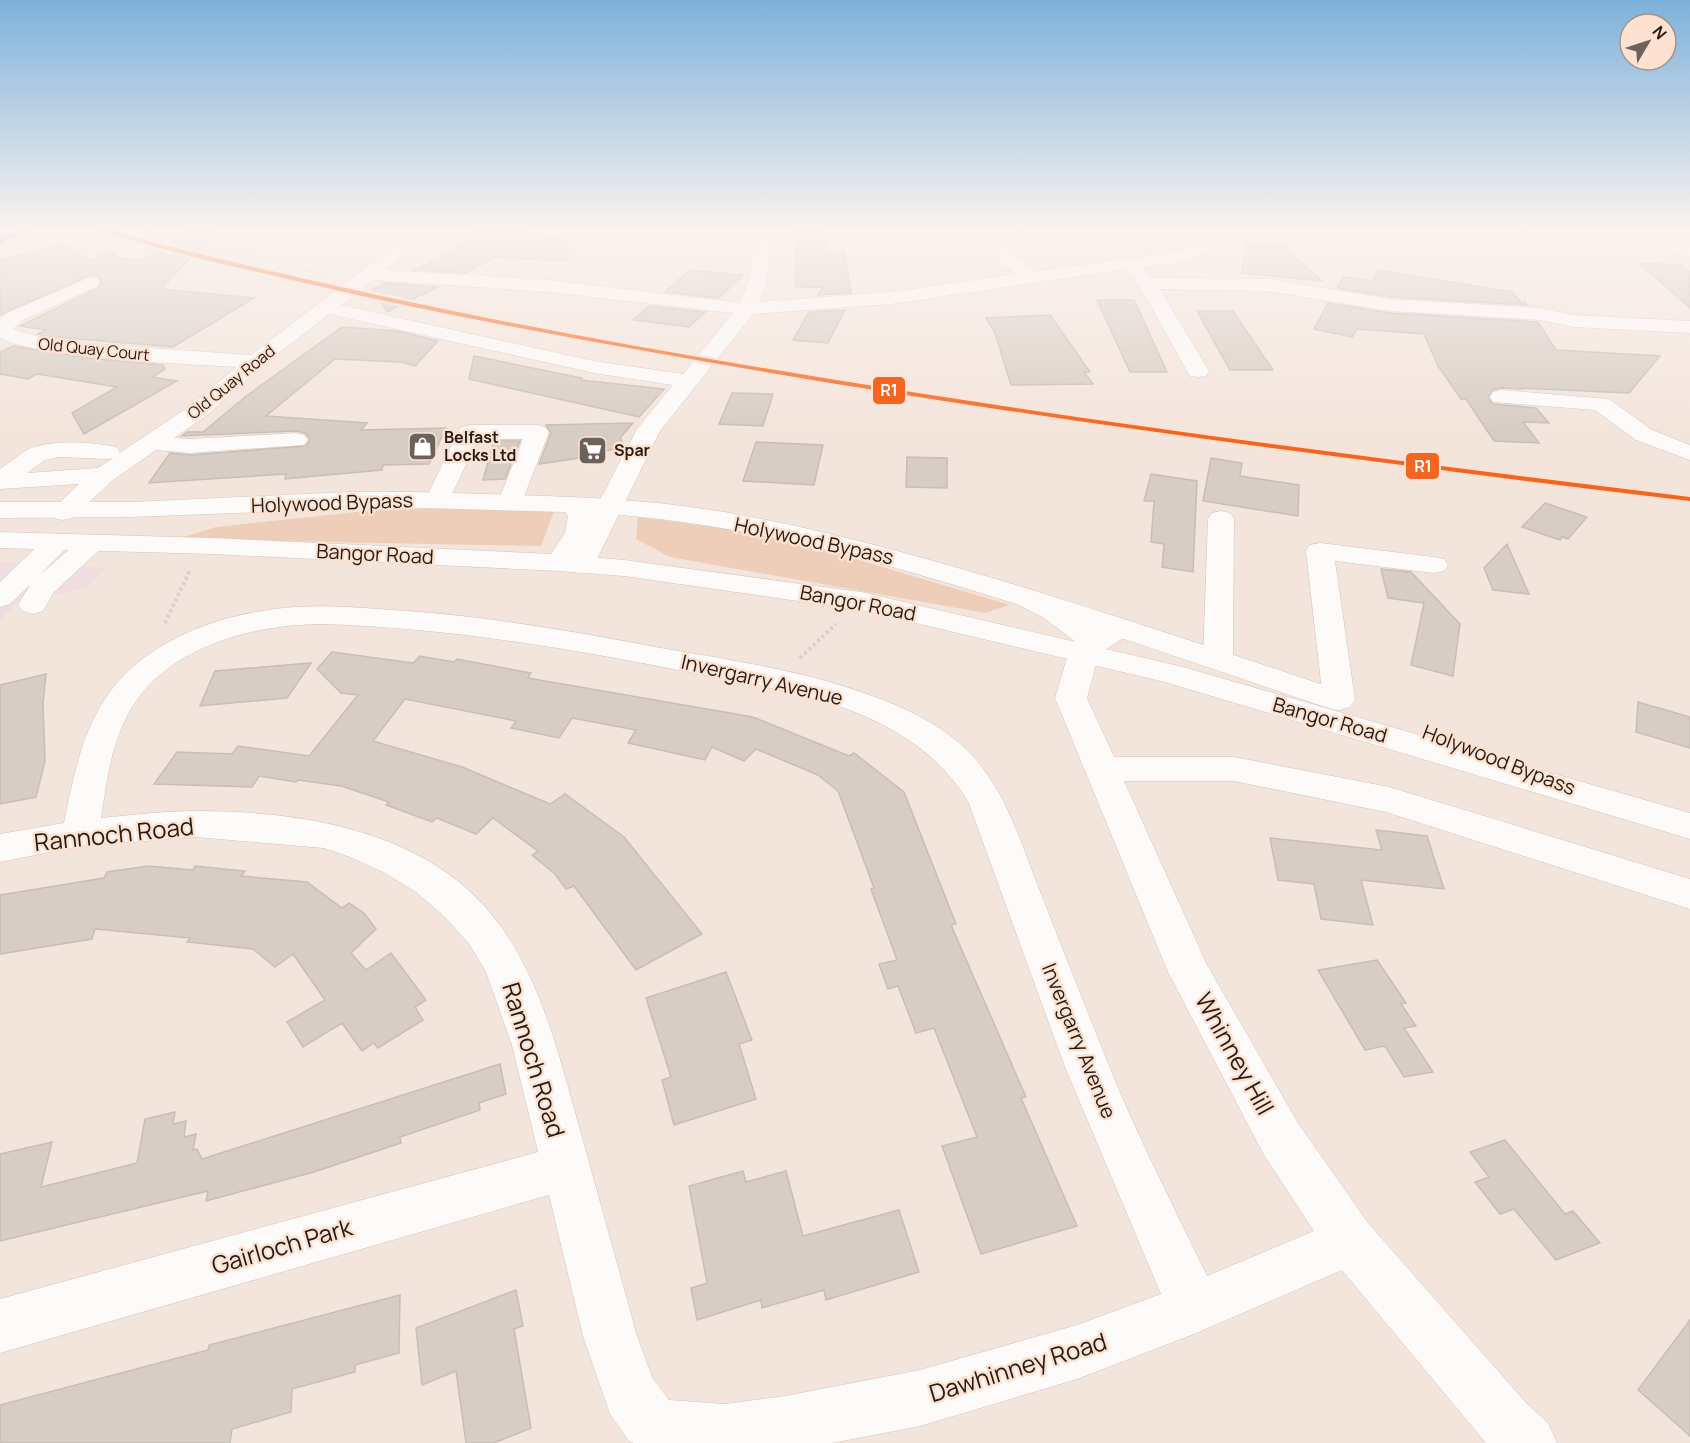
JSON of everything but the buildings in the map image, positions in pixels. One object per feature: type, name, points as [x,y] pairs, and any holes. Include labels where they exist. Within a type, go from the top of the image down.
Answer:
[{"type":"main road","name":"Old Quay Court","points":[[60,296],[10,320],[2,331],[6,342],[195,359],[256,361]]},
{"type":"main road","name":"Old Quay Road","points":[[63,512],[106,463],[151,443],[198,411],[256,361],[340,296]]},
{"type":"main road","points":[[627,296],[747,309],[904,296]]},
{"type":"main road","points":[[570,564],[609,507],[650,429],[747,309],[752,296]]},
{"type":"main road","points":[[1155,296],[1198,371]]},
{"type":"main road","points":[[1337,296],[1390,305],[1541,314],[1573,321],[1690,327]]},
{"type":"main road","points":[[330,304],[594,367],[693,376]]},
{"type":"main road","points":[[1501,397],[1601,404],[1644,435],[1690,453]]},
{"type":"main road","points":[[438,500],[470,432],[537,432],[512,502]]},
{"type":"main road","points":[[151,443],[190,446],[296,440]]},
{"type":"main road","points":[[0,481],[106,463]]},
{"type":"main road","name":"Holywood Bypass","points":[[0,510],[63,512],[351,500],[512,502],[572,504],[685,514],[792,533],[901,560],[1126,628],[1339,700],[1591,795]]},
{"type":"main road","points":[[570,564],[581,515],[572,504]]},
{"type":"main road","points":[[1218,659],[1221,519]]},
{"type":"main road","name":"Bangor Road","points":[[0,540],[212,546],[570,564],[624,568],[861,601],[1089,647],[1172,674],[1591,795],[1690,826]]},
{"type":"main road","points":[[0,598],[60,541]]},
{"type":"main road","points":[[33,605],[42,588],[93,543]]},
{"type":"main road","points":[[1339,700],[1320,551],[1434,565]]},
{"type":"main road","points":[[1028,598],[1054,612],[1089,647],[1108,632],[1126,628]]},
{"type":"main road","name":"Invergarry Avenue","points":[[80,833],[93,763],[105,724],[126,692],[154,665],[195,642],[240,625],[287,616],[337,615],[427,621],[627,650],[778,680],[842,698],[899,720],[943,748],[975,781],[986,800],[1087,1067],[1194,1308]]},
{"type":"main road","name":"Whinney Hill","points":[[1089,647],[1071,698],[1189,972],[1281,1139],[1350,1241],[1506,1423],[1528,1443]]},
{"type":"main road","points":[[1101,769],[1234,769],[1389,800],[1690,894]]},
{"type":"main road","name":"Rannoch Road","points":[[0,848],[80,833],[196,825],[287,830],[326,835],[363,847],[430,882],[459,906],[484,934],[505,967],[534,1045],[610,1336],[630,1394],[649,1421],[669,1436]]},
{"type":"main road","name":"Gairloch Park","points":[[0,1326],[565,1168]]},
{"type":"main road","name":"Dawhinney Road","points":[[669,1436],[786,1424],[920,1398],[1077,1352],[1194,1308],[1350,1241]]},
{"type":"path","points":[[154,665],[150,655],[193,564],[158,563],[174,546]]},
{"type":"path","points":[[778,680],[861,601]]},
{"type":"shaded area","points":[[385,509],[555,509],[541,546],[177,539],[216,527]]},
{"type":"shaded area","points":[[638,517],[778,536],[1010,605],[985,613],[670,557],[636,539]]},
{"type":"shaded area","points":[[0,562],[106,568],[87,587],[16,604],[0,620]]},
{"type":"transit line","name":"R1","points":[[371,296],[591,340],[990,406],[1223,440],[1690,499]]},
{"type":"place","name":"Belfast Locks Ltd","points":[[423,446]]},
{"type":"place","name":"Spar","points":[[593,450]]}]
